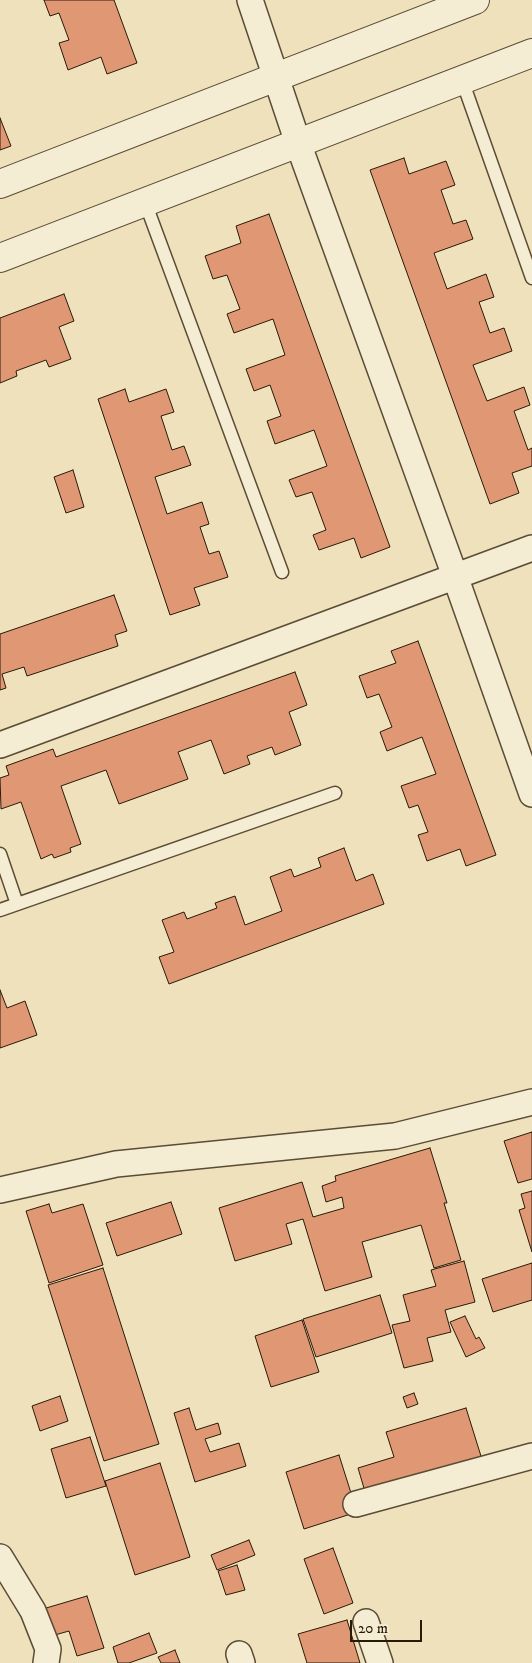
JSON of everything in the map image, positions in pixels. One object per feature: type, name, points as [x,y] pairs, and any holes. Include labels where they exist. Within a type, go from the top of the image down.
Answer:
[{"type":"street","points":[[250,0],[298,143],[532,794]]},
{"type":"street","points":[[0,184],[476,0]]},
{"type":"street","points":[[0,258],[532,53]]},
{"type":"street","points":[[0,745],[532,548]]},
{"type":"street","points":[[0,1190],[116,1164],[395,1136],[532,1102]]},
{"type":"street","points":[[356,1504],[532,1456]]},
{"type":"street","points":[[0,1557],[34,1611],[48,1649],[46,1663]]},
{"type":"street","points":[[366,1622],[380,1663]]},
{"type":"lane","points":[[462,80],[532,278]]},
{"type":"lane","points":[[146,202],[282,572]]},
{"type":"lane","points":[[0,910],[335,793]]},
{"type":"lane","points":[[0,854],[17,904]]},
{"type":"building","points":[[44,0],[114,0],[137,63],[107,74],[101,57],[68,70],[59,43],[69,40],[59,13],[50,16]]},
{"type":"building","points":[[0,118],[11,146],[0,150]]},
{"type":"building","points":[[404,158],[409,174],[446,161],[455,185],[441,190],[453,224],[466,220],[473,239],[434,253],[447,289],[486,274],[494,297],[479,302],[490,333],[504,328],[512,351],[473,365],[487,401],[524,387],[530,405],[514,411],[528,450],[532,448],[532,466],[512,473],[519,493],[490,504],[370,170]]},
{"type":"building","points":[[269,214],[390,547],[361,558],[354,538],[319,550],[313,535],[326,530],[312,492],[296,497],[289,480],[327,466],[314,430],[275,444],[267,421],[281,416],[270,385],[254,391],[246,369],[285,355],[273,319],[234,333],[227,314],[240,309],[227,275],[213,279],[205,256],[241,243],[236,226]]},
{"type":"building","points":[[64,294],[74,321],[59,327],[71,359],[49,367],[46,360],[16,371],[17,376],[0,383],[0,318]]},
{"type":"building","points":[[125,389],[129,402],[166,389],[174,412],[161,416],[172,450],[184,446],[191,465],[155,477],[167,514],[202,502],[209,524],[200,527],[209,554],[219,551],[228,577],[194,588],[200,605],[170,615],[98,399]]},
{"type":"building","points":[[73,470],[84,507],[66,513],[54,477]]},
{"type":"building","points":[[114,595],[127,631],[115,635],[118,646],[27,676],[24,667],[2,674],[6,688],[0,690],[0,634]]},
{"type":"building","points":[[418,641],[496,855],[466,866],[460,849],[427,861],[418,835],[428,832],[418,805],[409,808],[401,786],[436,774],[422,737],[387,751],[380,732],[392,727],[379,694],[367,698],[359,676],[396,663],[391,651]]},
{"type":"building","points":[[295,672],[307,705],[289,712],[301,745],[275,755],[272,747],[247,756],[250,764],[224,774],[211,740],[178,752],[188,779],[119,804],[106,770],[61,786],[81,844],[70,848],[71,852],[54,858],[52,854],[41,859],[21,802],[1,809],[0,778],[9,775],[6,766],[53,749],[56,757]]},
{"type":"building","points":[[344,848],[356,881],[373,874],[384,904],[169,984],[159,957],[174,952],[162,920],[184,912],[187,919],[217,908],[215,903],[235,896],[245,925],[282,911],[270,877],[291,869],[294,877],[321,867],[318,858]]},
{"type":"building","points":[[0,990],[7,1008],[25,1001],[37,1035],[0,1048]]},
{"type":"building","points":[[532,1132],[532,1179],[518,1183],[504,1141]]},
{"type":"building","points":[[430,1148],[447,1203],[444,1203],[461,1260],[434,1268],[421,1225],[362,1242],[372,1277],[325,1291],[303,1219],[286,1224],[292,1244],[235,1261],[219,1208],[302,1182],[313,1217],[344,1208],[342,1197],[326,1202],[322,1186],[336,1181],[335,1176]]},
{"type":"building","points":[[532,1191],[532,1252],[519,1210],[525,1208],[521,1194]]},
{"type":"building","points":[[171,1202],[182,1234],[117,1256],[106,1223]]},
{"type":"building","points":[[49,1204],[52,1213],[83,1204],[103,1265],[49,1283],[26,1211]]},
{"type":"building","points":[[464,1261],[475,1302],[445,1310],[451,1332],[427,1338],[433,1361],[404,1368],[392,1325],[410,1321],[403,1295],[436,1286],[431,1270]]},
{"type":"building","points":[[532,1263],[532,1300],[493,1312],[482,1279]]},
{"type":"building","points":[[103,1268],[159,1444],[104,1461],[48,1285]]},
{"type":"building","points":[[380,1295],[392,1333],[316,1357],[303,1319]]},
{"type":"building","points":[[465,1316],[476,1339],[479,1337],[485,1348],[466,1357],[450,1322]]},
{"type":"building","points":[[302,1320],[319,1372],[271,1387],[255,1336]]},
{"type":"building","points":[[414,1393],[418,1404],[407,1408],[403,1397]]},
{"type":"building","points":[[60,1396],[68,1421],[40,1431],[32,1406]]},
{"type":"building","points":[[189,1408],[196,1430],[218,1423],[221,1434],[205,1439],[210,1452],[239,1443],[246,1466],[195,1482],[174,1413]]},
{"type":"building","points":[[466,1408],[485,1469],[369,1505],[358,1468],[394,1457],[386,1432]]},
{"type":"building","points":[[90,1437],[106,1486],[66,1498],[51,1449]]},
{"type":"building","points":[[339,1455],[357,1512],[304,1529],[286,1472]]},
{"type":"building","points":[[160,1463],[190,1557],[135,1575],[105,1481]]},
{"type":"building","points":[[249,1540],[255,1555],[217,1570],[211,1555]]},
{"type":"building","points":[[333,1548],[353,1603],[324,1614],[304,1559]]},
{"type":"building","points":[[237,1565],[245,1590],[226,1595],[218,1571]]},
{"type":"building","points":[[87,1596],[104,1648],[77,1656],[69,1631],[44,1638],[36,1611]]},
{"type":"building","points":[[347,1620],[360,1663],[307,1663],[298,1634]]},
{"type":"building","points":[[149,1633],[157,1653],[129,1663],[118,1663],[113,1647]]},
{"type":"building","points":[[175,1650],[180,1663],[161,1663],[158,1657]]}]
